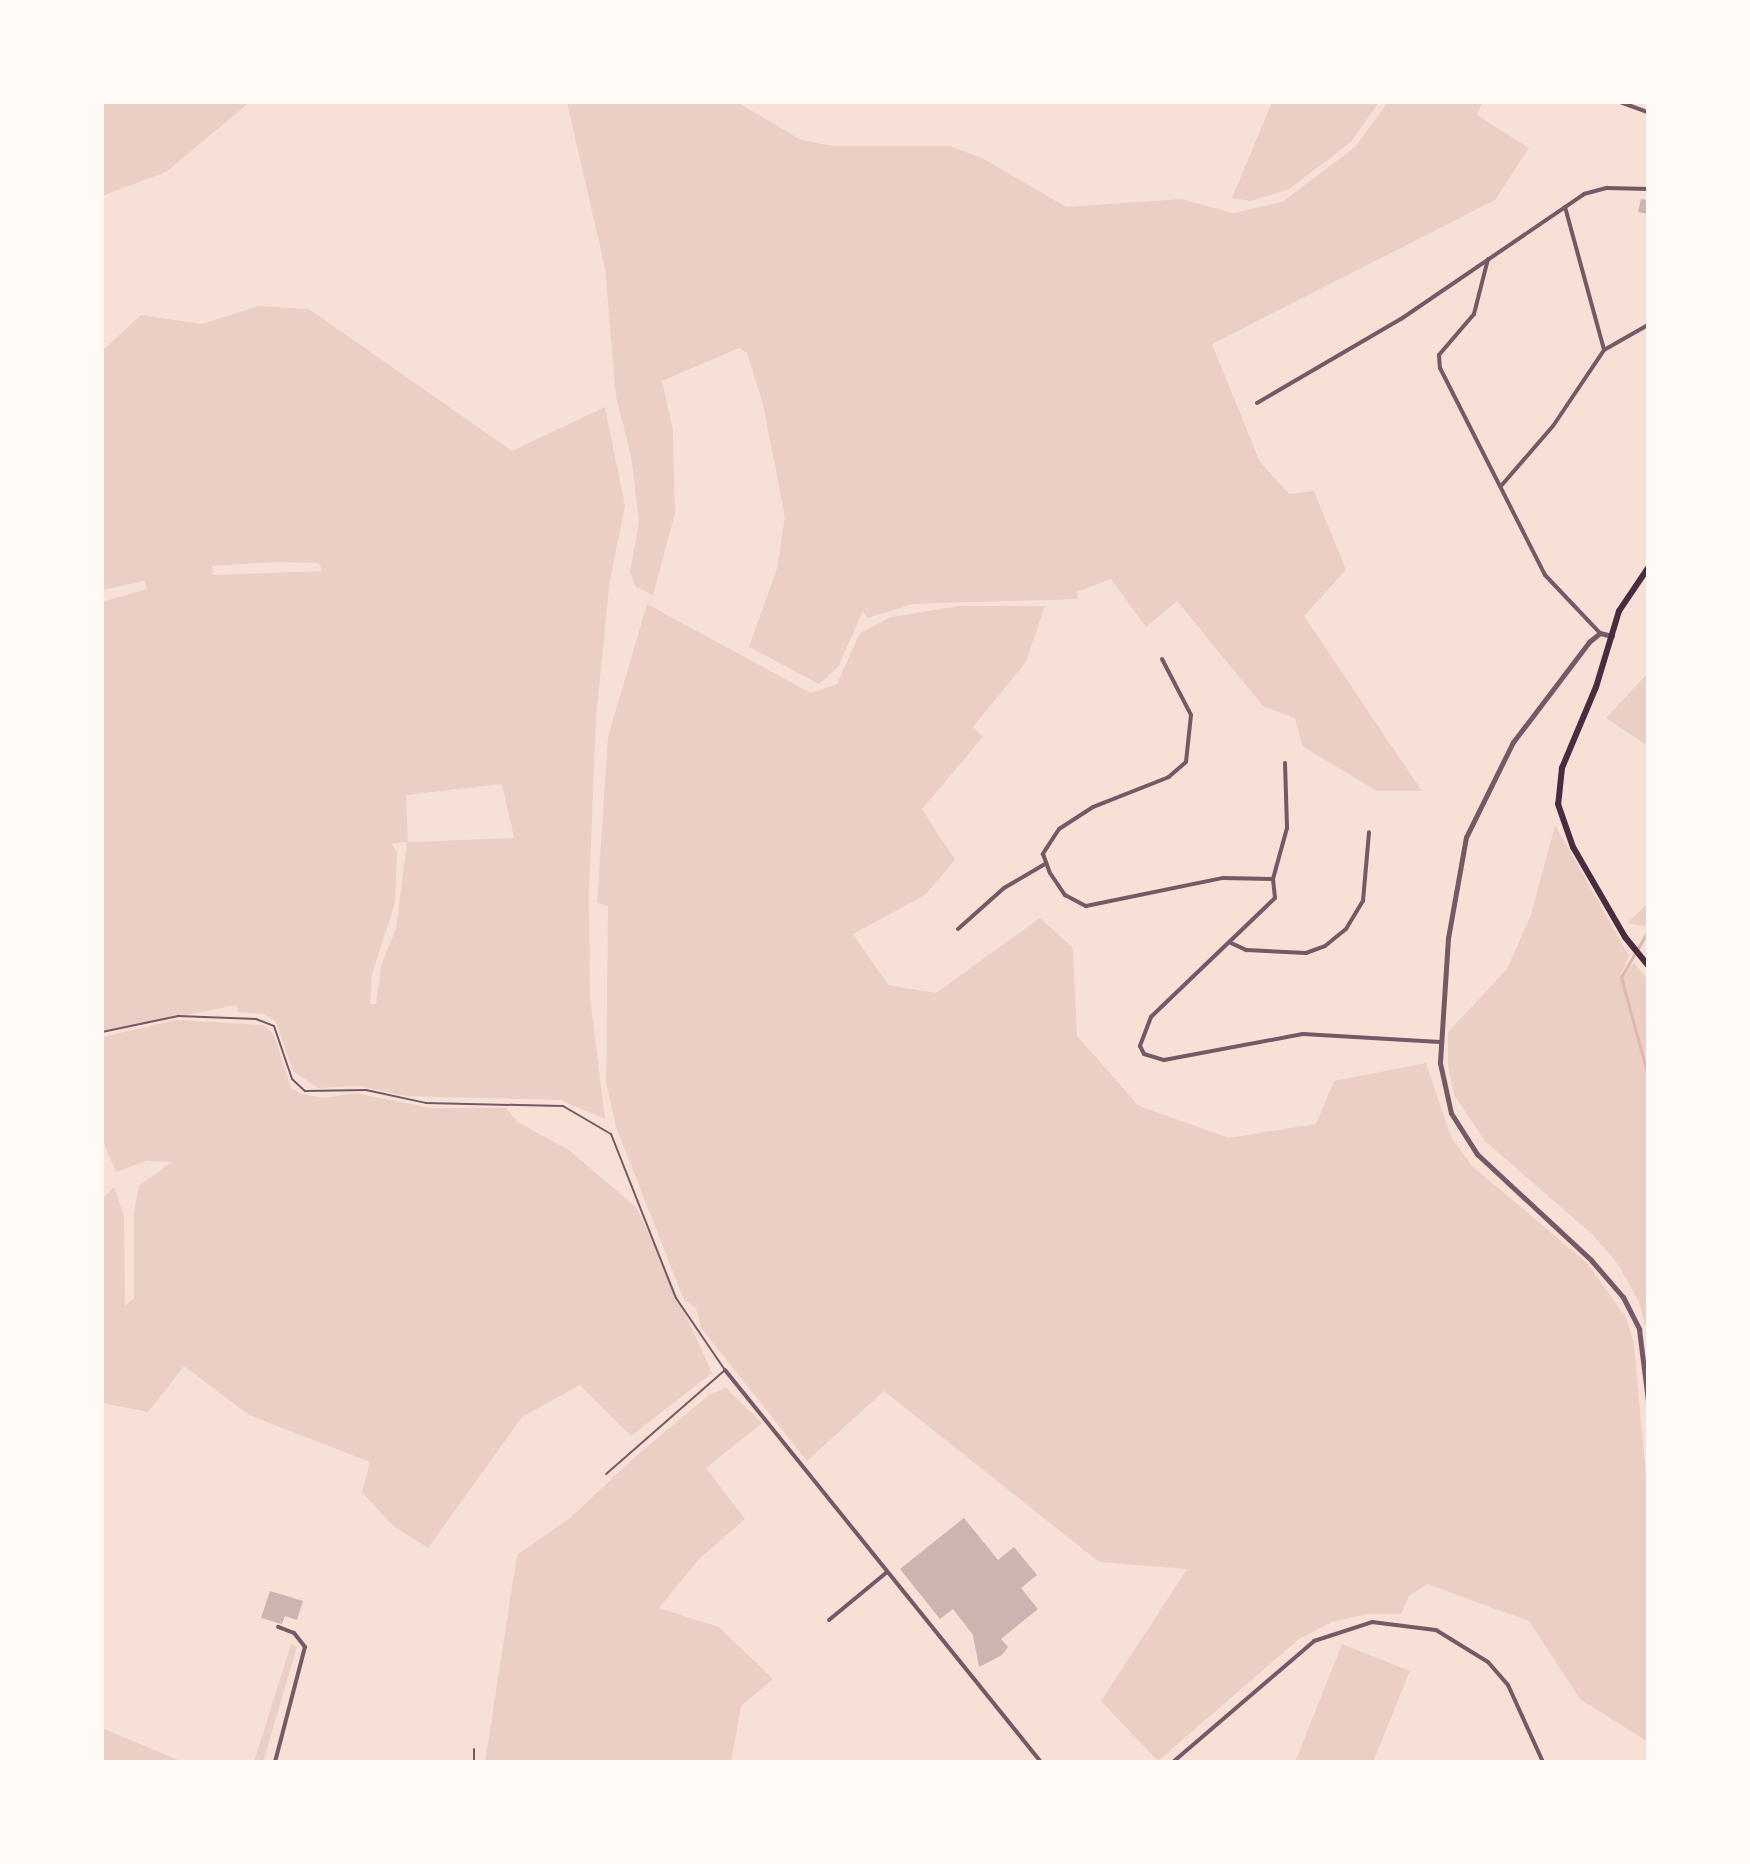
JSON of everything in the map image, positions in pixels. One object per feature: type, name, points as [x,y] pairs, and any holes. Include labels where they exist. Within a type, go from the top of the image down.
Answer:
[{"type":"main road","points":[[1647,964],[1625,937],[1573,847],[1558,804],[1562,768],[1627,593],[1648,568]]},
{"type":"street","points":[[1620,102],[1648,112]]},
{"type":"street","points":[[1257,403],[1401,319],[1565,207],[1607,188],[1648,189]]},
{"type":"street","points":[[1565,207],[1604,350]]},
{"type":"street","points":[[1488,259],[1474,314],[1439,355],[1440,368],[1545,575],[1600,633],[1612,636]]},
{"type":"street","points":[[1501,486],[1553,426],[1604,350],[1648,325]]},
{"type":"street","points":[[1600,633],[1513,742],[1466,837],[1449,924],[1440,1042],[1445,1095],[1461,1131],[1499,1177],[1591,1260],[1623,1297],[1639,1329],[1648,1401]]},
{"type":"street","points":[[1162,659],[1191,715],[1186,762],[1169,777],[1124,792],[1059,829],[1043,854],[1045,864],[1065,895],[1086,906],[1223,878],[1273,879]]},
{"type":"street","points":[[1285,763],[1287,828],[1273,879],[1275,898],[1151,1017],[1140,1038],[1144,1054],[1164,1060],[1303,1034],[1440,1042]]},
{"type":"street","points":[[1231,943],[1246,950],[1306,953],[1325,946],[1346,929],[1363,901],[1369,832]]},
{"type":"street","points":[[958,929],[1004,888],[1045,864]]},
{"type":"street","points":[[725,1370],[1041,1762]]},
{"type":"street","points":[[829,1620],[887,1572]]},
{"type":"street","points":[[1173,1762],[1314,1641],[1372,1622],[1436,1630],[1488,1662],[1508,1685],[1543,1762]]},
{"type":"street","points":[[275,1762],[305,1647],[294,1633],[278,1627]]},
{"type":"lane","points":[[102,1032],[178,1016],[256,1019],[274,1026],[292,1079],[305,1091],[366,1090],[426,1103],[563,1106],[611,1134],[676,1298],[725,1370],[606,1474]]},
{"type":"lane","points":[[474,1749],[474,1762]]},
{"type":"shaded area","points":[[102,102],[250,102],[166,172],[102,196]]},
{"type":"shaded area","points":[[567,102],[737,102],[801,140],[834,146],[950,146],[984,159],[1066,207],[1181,199],[1233,213],[1282,202],[1355,147],[1388,102],[1482,102],[1477,115],[1529,148],[1495,200],[1212,344],[1260,462],[1289,494],[1314,491],[1346,570],[1304,616],[1422,791],[1377,791],[1302,746],[1295,718],[1263,706],[1177,601],[1146,627],[1111,579],[1077,592],[1078,599],[913,604],[867,618],[863,611],[838,667],[819,684],[749,647],[777,568],[785,517],[763,404],[747,353],[739,348],[662,381],[673,431],[675,513],[653,595],[636,587],[630,572],[639,522],[631,456],[616,397],[605,268]]},
{"type":"shaded area","points":[[1272,102],[1379,102],[1351,142],[1289,189],[1251,201],[1232,198]]},
{"type":"shaded area","points":[[258,306],[309,309],[512,451],[605,407],[625,506],[610,580],[596,718],[589,893],[590,997],[605,1119],[560,1100],[405,1096],[360,1086],[318,1088],[293,1071],[276,1022],[265,1014],[238,1012],[237,1005],[102,1031],[102,602],[147,589],[144,581],[102,590],[102,351],[141,315],[202,324]],"holes":[[[319,563],[322,571],[213,575],[212,566]],[[502,784],[514,838],[408,842],[406,795]],[[407,842],[396,929],[382,962],[376,1004],[370,1004],[372,974],[395,903],[397,852],[391,844]]]},
{"type":"shaded area","points":[[647,604],[811,693],[837,684],[860,633],[891,617],[960,606],[1045,606],[1026,662],[973,727],[983,737],[922,809],[955,860],[925,895],[853,934],[888,985],[936,993],[1040,918],[1073,948],[1077,1036],[1139,1106],[1229,1138],[1316,1124],[1334,1081],[1426,1063],[1451,1137],[1472,1166],[1587,1263],[1626,1317],[1634,1344],[1648,1499],[1648,1742],[1580,1699],[1529,1621],[1427,1584],[1409,1596],[1401,1614],[1367,1614],[1332,1622],[1299,1639],[1158,1761],[1101,1701],[1187,1569],[1099,1562],[884,1391],[807,1461],[701,1328],[696,1308],[684,1300],[616,1127],[606,1082],[608,906],[597,903],[608,737]]},
{"type":"shaded area","points":[[1648,673],[1648,746],[1606,718]]},
{"type":"shaded area","points":[[1555,825],[1629,956],[1621,975],[1634,963],[1648,980],[1648,1335],[1639,1302],[1618,1264],[1593,1235],[1485,1141],[1454,1095],[1448,1066],[1448,1032],[1507,969],[1531,915]]},
{"type":"shaded area","points":[[1648,903],[1648,927],[1627,923]]},
{"type":"shaded area","points":[[176,1020],[264,1025],[274,1035],[291,1088],[302,1094],[325,1098],[355,1093],[431,1108],[506,1108],[518,1122],[570,1151],[637,1208],[712,1373],[631,1436],[580,1385],[522,1417],[428,1548],[391,1524],[362,1492],[370,1462],[249,1415],[184,1366],[148,1412],[102,1403],[102,1199],[114,1187],[124,1215],[125,1306],[134,1298],[134,1212],[139,1186],[172,1162],[147,1161],[116,1172],[102,1139],[102,1037]]},
{"type":"shaded area","points":[[726,1388],[762,1423],[706,1468],[745,1519],[699,1559],[659,1608],[719,1627],[773,1679],[741,1706],[731,1762],[485,1762],[517,1555],[570,1518],[635,1457],[710,1394]]},
{"type":"shaded area","points":[[291,1644],[297,1647],[263,1762],[254,1762]]},
{"type":"shaded area","points":[[1342,1644],[1410,1671],[1373,1762],[1295,1762]]},
{"type":"shaded area","points":[[102,1728],[183,1762],[102,1762]]},
{"type":"building","points":[[1641,199],[1648,200],[1648,214],[1638,212]]},
{"type":"building","points":[[964,1518],[998,1560],[1014,1547],[1037,1575],[1021,1588],[1038,1609],[1001,1639],[1008,1647],[1002,1655],[979,1667],[973,1635],[953,1609],[940,1619],[900,1569]]},
{"type":"building","points":[[270,1591],[303,1601],[297,1620],[285,1616],[282,1624],[261,1618]]},
{"type":"waterway","points":[[1648,931],[1621,977],[1648,1076]]}]
